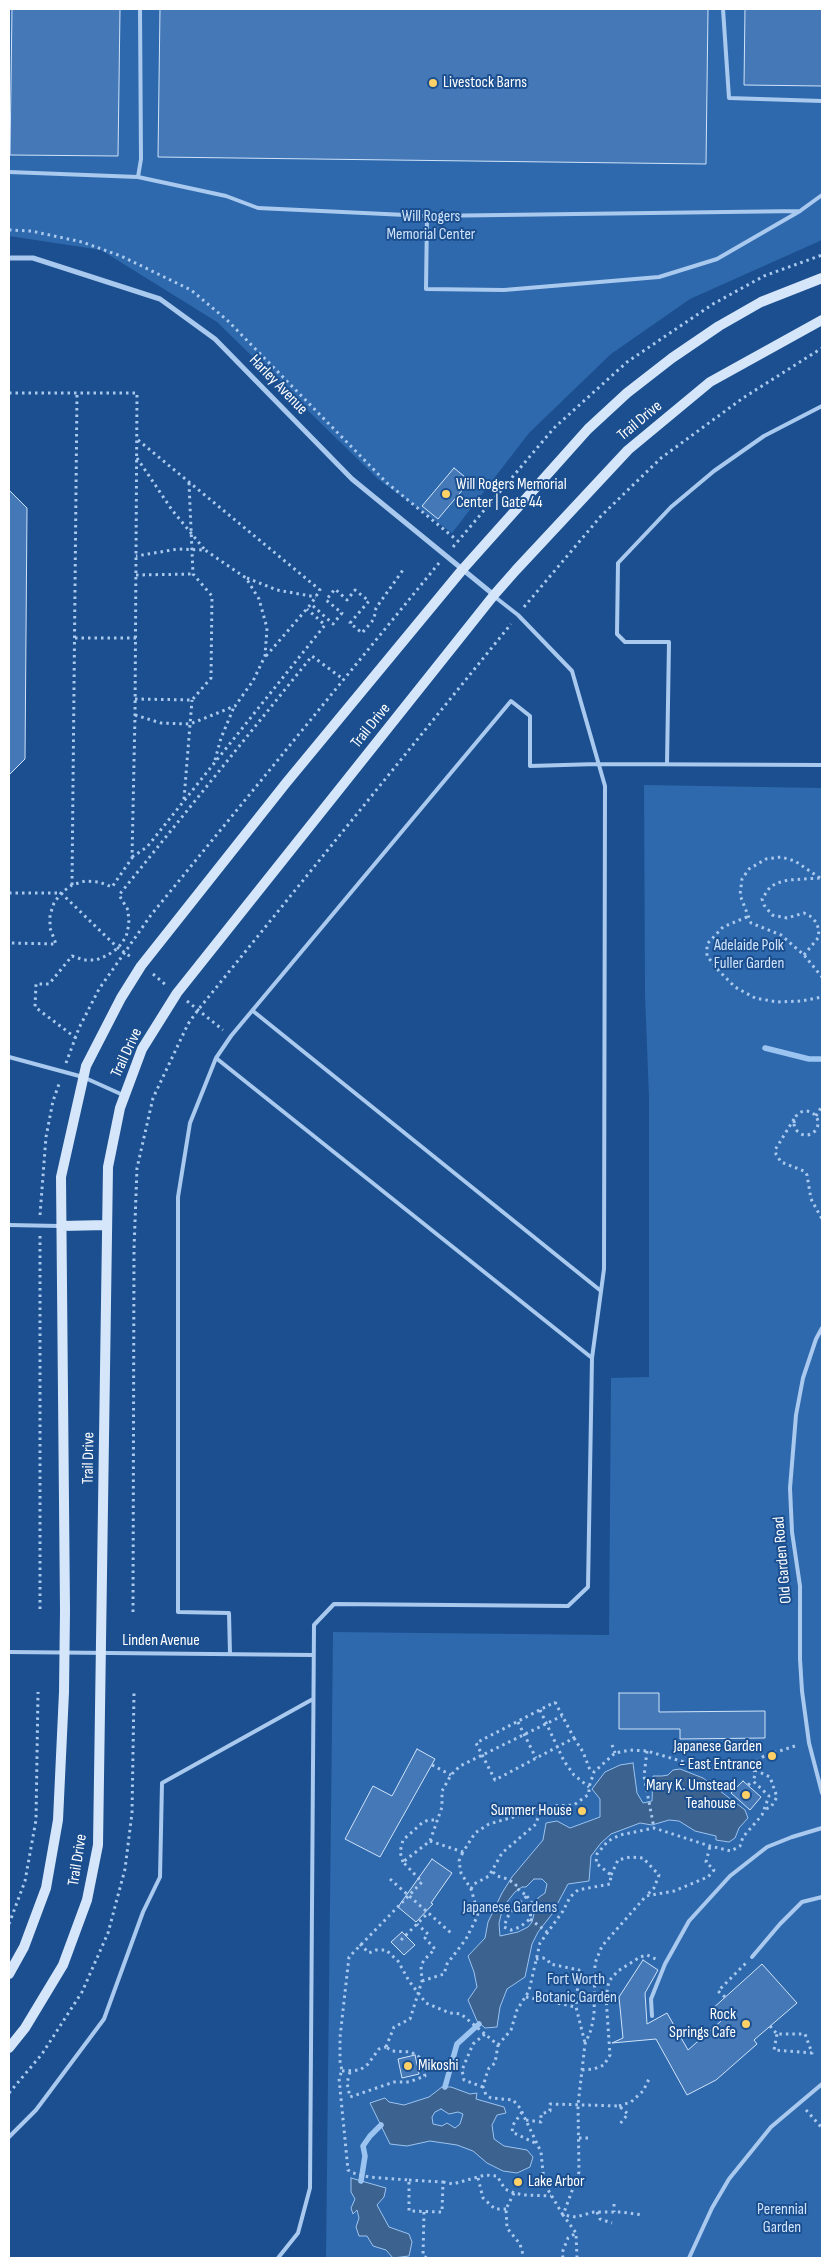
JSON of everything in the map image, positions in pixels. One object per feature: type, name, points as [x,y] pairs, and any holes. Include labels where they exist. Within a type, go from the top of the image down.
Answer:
[{"type":"street","name":"Harley Avenue","points":[[9,258],[33,258],[160,299],[215,339],[352,479],[494,595]]},
{"type":"street","name":"Trail Drive","points":[[9,1974],[24,1947],[46,1888],[58,1820],[64,1652],[61,1178],[86,1066],[121,998],[141,966],[286,783],[462,570],[588,429],[635,387],[672,358],[719,326],[761,302],[822,278]]},
{"type":"street","name":"Trail Drive","points":[[9,2048],[26,2028],[63,1965],[87,1900],[98,1845],[108,1166],[120,1108],[142,1049],[177,993],[494,595],[636,444],[710,382],[822,320]]},
{"type":"street","points":[[61,1226],[107,1225]]},
{"type":"lane","points":[[138,177],[141,159],[140,9]]},
{"type":"lane","points":[[723,9],[729,98],[822,101]]},
{"type":"lane","points":[[9,172],[138,177],[226,196],[258,208],[427,216],[800,211]]},
{"type":"lane","points":[[427,216],[426,290],[504,290],[659,277],[717,259],[800,211],[822,195]]},
{"type":"lane","points":[[667,764],[670,642],[625,642],[617,634],[618,563],[671,507],[714,471],[764,436],[822,406]]},
{"type":"lane","points":[[278,2258],[298,2233],[310,2188],[314,1625],[334,1604],[568,1606],[588,1587],[592,1358],[604,1269],[605,786],[597,764],[572,671],[518,615],[494,595]]},
{"type":"lane","points":[[230,1654],[229,1613],[178,1612],[178,1197],[190,1123],[216,1058],[231,1036],[511,700],[530,716],[530,766],[597,764],[822,765]]},
{"type":"lane","points":[[253,1011],[601,1291]]},
{"type":"lane","points":[[9,1057],[83,1078],[124,1095]]},
{"type":"lane","points":[[216,1058],[592,1358]]},
{"type":"lane","points":[[9,1224],[61,1226]]},
{"type":"lane","name":"Old Garden Road","points":[[822,1328],[816,1339],[803,1378],[792,1447],[790,1488],[792,1532],[800,1586],[801,1675],[809,1742],[822,1793]]},
{"type":"lane","name":"Linden Avenue","points":[[9,1652],[313,1655]]},
{"type":"lane","points":[[9,2137],[36,2110],[104,2018],[143,1912],[160,1877],[162,1783],[313,1699]]},
{"type":"lane","points":[[652,2016],[651,1999],[665,1964],[689,1921],[730,1876],[767,1847],[822,1828]]},
{"type":"lane","points":[[752,1957],[802,1902],[822,1897]]},
{"type":"lane","points":[[689,2258],[712,2208],[729,2179],[771,2127],[822,2084]]},
{"type":"path","points":[[133,1612],[134,1249],[137,1168],[153,1098],[188,1024],[518,615],[601,516],[661,458],[743,398],[822,348]]},
{"type":"path","points":[[72,885],[77,392]]},
{"type":"path","points":[[9,393],[137,393],[136,638],[132,858]]},
{"type":"path","points":[[137,440],[320,590],[307,609],[265,656],[253,681],[235,706],[221,738],[214,763]]},
{"type":"path","points":[[137,458],[172,510],[205,550],[246,578],[277,590],[316,597]]},
{"type":"path","points":[[184,801],[192,700],[211,678],[212,596],[193,574],[189,483]]},
{"type":"path","points":[[136,556],[178,549],[205,550]]},
{"type":"path","points":[[311,604],[333,624],[342,613],[326,600],[335,589],[348,600],[355,590],[369,601],[350,623],[362,634],[374,619],[376,608],[403,570]]},
{"type":"path","points":[[136,576],[193,574]]},
{"type":"path","points":[[246,578],[259,599],[267,628],[265,656]]},
{"type":"path","points":[[9,943],[56,944],[50,928],[50,915],[54,903],[61,893],[72,885],[85,882],[99,882],[112,888],[132,858],[147,847],[325,625],[307,609]]},
{"type":"path","points":[[75,638],[136,638]]},
{"type":"path","points":[[76,1038],[35,1007],[36,984],[48,984],[72,956],[84,960],[96,960],[108,956],[118,948],[126,937],[129,924],[128,910],[119,895],[312,656],[343,679]]},
{"type":"path","points":[[135,699],[192,700]]},
{"type":"path","points":[[135,715],[161,723],[190,724],[235,706]]},
{"type":"path","points":[[821,879],[795,861],[780,857],[766,859],[750,869],[742,879],[740,895],[747,917],[751,923],[780,935],[804,955],[822,977]]},
{"type":"path","points":[[804,955],[818,938],[819,930],[816,922],[810,916],[804,914],[787,918],[772,915],[762,899],[770,886],[777,883],[788,880],[821,879]]},
{"type":"path","points":[[9,893],[61,893],[132,959]]},
{"type":"path","points":[[747,917],[723,927],[707,944],[707,956],[719,971],[735,987],[755,998],[777,1002],[801,1001],[822,997]]},
{"type":"path","points":[[151,973],[168,986]]},
{"type":"path","points":[[184,999],[231,1036]]},
{"type":"path","points":[[794,1118],[795,1129],[803,1134],[813,1132],[817,1128],[816,1116],[822,1106]]},
{"type":"path","points":[[816,1116],[806,1110],[797,1114],[775,1150],[781,1162],[804,1171],[807,1175],[811,1199],[822,1219]]},
{"type":"path","points":[[9,1924],[25,1881],[36,1820],[38,1692]]},
{"type":"path","points":[[574,1738],[495,1780],[476,1744],[555,1702],[583,1752],[590,1770],[594,1772]]},
{"type":"path","points":[[540,1710],[574,1776],[589,1787]]},
{"type":"path","points":[[403,1862],[430,1841],[438,1820],[442,1790],[451,1775],[460,1766],[562,1716]]},
{"type":"path","points":[[518,1722],[536,1758]]},
{"type":"path","points":[[422,1980],[444,1974],[447,1964],[466,1939],[478,1912],[471,1889],[461,1873],[459,1861],[475,1834],[489,1824],[540,1811],[552,1806],[574,1805],[589,1794],[589,1787],[594,1772],[615,1753],[630,1750],[648,1751],[708,1769],[753,1764],[756,1760],[776,1751],[809,1742]]},
{"type":"path","points":[[612,1745],[615,1753]]},
{"type":"path","points":[[648,1751],[644,1776],[654,1828]]},
{"type":"path","points":[[748,1785],[753,1780],[755,1770],[753,1764]]},
{"type":"path","points":[[432,1765],[451,1775]]},
{"type":"path","points":[[755,1770],[770,1777],[777,1797],[771,1808],[763,1810]]},
{"type":"path","points":[[611,1875],[596,1863],[597,1854],[608,1841],[620,1835],[654,1828],[731,1851],[740,1846],[743,1837],[762,1815],[769,1796],[753,1780]]},
{"type":"path","points":[[471,1889],[474,1884],[493,1872],[502,1853],[536,1824],[540,1811]]},
{"type":"path","points":[[438,1820],[428,1820],[403,1840],[400,1852],[403,1862],[422,1882],[348,1957],[340,2037],[342,2070],[339,2083],[348,2170],[369,2176],[454,2184],[485,2175],[497,2176],[505,2189],[524,2195],[551,2196]]},
{"type":"path","points":[[430,1841],[463,1852]]},
{"type":"path","points":[[646,1896],[674,1891],[708,1877],[714,1870],[706,1862],[710,1846]]},
{"type":"path","points":[[563,2215],[579,2172],[578,2105],[585,2044],[591,2030],[594,2015],[595,1963],[602,1946],[654,1888],[659,1875],[643,1858],[618,1860],[611,1875],[610,1884],[578,1890],[570,1896],[563,1911],[540,1943],[526,1996],[517,2010],[511,2030],[498,2046],[495,2063],[489,2068],[483,2087],[486,2095],[491,2098],[513,2100],[522,2112],[535,2143],[541,2152],[544,2183],[563,2215],[576,2233],[577,2258]]},
{"type":"path","points":[[493,1872],[516,1885],[515,1887],[527,1896],[532,1903],[530,1919],[520,1927],[511,1930],[504,1927],[514,1907],[527,1896]]},
{"type":"path","points":[[390,1879],[450,1933]]},
{"type":"path","points":[[401,1940],[428,1912]]},
{"type":"path","points":[[530,1919],[547,1932]]},
{"type":"path","points":[[386,2047],[394,2027],[410,2019],[422,1980],[421,1966],[424,1960],[436,1949],[425,1938],[428,1934],[417,1924]]},
{"type":"path","points":[[360,1944],[369,1953],[376,1950],[386,1950],[393,1955],[426,2003],[450,2013],[461,2014],[498,2046]]},
{"type":"path","points":[[582,2070],[594,2069],[604,2065],[610,2055],[606,1996],[609,1981],[618,1971],[640,1957],[647,1955],[665,1964]]},
{"type":"path","points":[[725,1997],[718,1991],[752,1957]]},
{"type":"path","points":[[536,1959],[543,1958],[548,1960],[550,1964],[579,1970],[576,2007],[585,2044]]},
{"type":"path","points":[[526,1996],[576,2007]]},
{"type":"path","points":[[770,2026],[776,2034],[774,2050],[812,2053],[805,2034],[776,2034]]},
{"type":"path","points":[[483,2087],[464,2080],[462,2070],[473,2044],[485,2034]]},
{"type":"path","points":[[342,2070],[350,2072],[360,2070],[368,2064],[379,2049],[386,2047],[392,2051],[410,2052],[419,2057],[425,2076],[409,2082],[394,2082],[350,2097],[348,2083],[350,2072]]},
{"type":"path","points":[[526,2120],[541,2122],[542,2114],[550,2111],[550,2104],[619,2106],[631,2102],[643,2091],[649,2079]]},
{"type":"path","points":[[799,2102],[822,2128]]},
{"type":"path","points":[[619,2106],[628,2114],[619,2125]]},
{"type":"path","points":[[522,2112],[513,2125],[512,2132],[535,2143]]},
{"type":"path","points":[[579,2138],[590,2138]]},
{"type":"path","points":[[478,2178],[483,2198],[495,2209],[506,2210]]},
{"type":"path","points":[[410,2180],[409,2211],[424,2212],[442,2212],[443,2182]]},
{"type":"path","points":[[514,2192],[506,2210],[507,2228],[520,2244],[524,2258]]},
{"type":"path","points":[[614,2204],[614,2212]]},
{"type":"path","points":[[423,2257],[424,2212]]},
{"type":"path","points":[[563,2215],[576,2217],[597,2212],[643,2215]]},
{"type":"path","points":[[597,2212],[600,2219],[612,2223]]},
{"type":"path","points":[[563,2258],[562,2253],[568,2238],[576,2233]]},
{"type":"green space","name":"Will Rogers Memorial Center","points":[[9,9],[822,9],[822,240],[690,299],[611,354],[529,433],[452,533],[379,480],[217,322],[101,250],[9,236]]},
{"type":"green space","name":"Fort Worth Botanic Garden","points":[[644,785],[822,788],[822,2258],[326,2258],[333,1632],[609,1635],[611,1378],[649,1377],[649,1098],[645,994]]},
{"type":"shaded area","points":[[633,1763],[637,1793],[643,1803],[652,1801],[653,1776],[668,1775],[673,1770],[680,1769],[703,1778],[745,1810],[748,1818],[739,1828],[735,1838],[729,1842],[716,1840],[716,1836],[695,1831],[679,1821],[669,1820],[652,1825],[640,1823],[611,1834],[591,1856],[589,1881],[568,1884],[552,1914],[538,1932],[532,1944],[525,1977],[507,1989],[500,2007],[497,2027],[485,2028],[477,2021],[468,2000],[477,1987],[468,1956],[485,1938],[488,1922],[512,1877],[543,1840],[546,1823],[557,1821],[570,1828],[600,1817],[600,1799],[592,1789],[605,1772],[620,1765]],"holes":[[[534,1879],[542,1879],[547,1884],[545,1893],[538,1898],[532,1922],[528,1927],[518,1932],[500,1936],[499,1923],[503,1907],[515,1892],[522,1887],[526,1887]]]},
{"type":"shaded area","points":[[442,2087],[451,2087],[470,2094],[477,2093],[476,2099],[504,2107],[506,2113],[497,2115],[492,2125],[494,2139],[504,2146],[527,2150],[533,2157],[530,2167],[517,2173],[503,2171],[487,2163],[473,2151],[457,2145],[430,2141],[407,2146],[390,2144],[370,2103],[385,2098],[389,2102],[404,2105],[429,2097]],"holes":[[[441,2109],[449,2114],[458,2112],[463,2114],[460,2124],[455,2128],[447,2123],[442,2126],[433,2124],[432,2117],[435,2112]]]},
{"type":"shaded area","points":[[351,2178],[386,2188],[384,2197],[377,2205],[389,2227],[409,2234],[412,2242],[409,2256],[393,2258],[386,2250],[373,2246],[367,2236],[359,2236],[356,2227],[359,2218],[357,2210],[353,2214],[351,2208],[355,2199],[351,2192]]},
{"type":"building","points":[[12,9],[120,9],[118,156],[10,155]]},
{"type":"building","name":"Livestock Barns","points":[[160,9],[708,9],[706,164],[158,157]]},
{"type":"building","points":[[745,9],[822,9],[822,86],[744,85]]},
{"type":"building","name":"Will Rogers Memorial Center | Gate 44","points":[[454,468],[470,481],[438,519],[422,506]]},
{"type":"building","points":[[9,490],[27,508],[25,759],[9,775]]},
{"type":"building","points":[[619,1693],[659,1693],[659,1712],[765,1711],[765,1738],[680,1739],[680,1729],[619,1729]]},
{"type":"building","points":[[417,1749],[435,1759],[380,1857],[345,1839],[373,1786],[392,1796]]},
{"type":"building","name":"Mary K. Umstead Teahouse","points":[[743,1781],[761,1797],[750,1810],[731,1793]]},
{"type":"building","points":[[432,1859],[452,1873],[431,1903],[433,1904],[416,1922],[398,1907]]},
{"type":"building","points":[[402,1932],[415,1945],[404,1955],[391,1942]]},
{"type":"building","points":[[643,1960],[658,1970],[645,1993],[647,2024],[667,2013],[688,2050],[721,2021],[711,2010],[762,1964],[797,2003],[754,2040],[757,2044],[716,2080],[687,2095],[656,2039],[612,2043],[623,2038],[619,1997]]},
{"type":"building","name":"Mikoshi","points":[[415,2055],[419,2074],[402,2078],[398,2059]]},
{"type":"waterway","points":[[765,1048],[809,1059],[822,1059]]},
{"type":"waterway","points":[[445,2087],[457,2044],[479,2024]]},
{"type":"waterway","points":[[361,2181],[365,2156],[363,2146],[381,2125]]},
{"type":"place","name":"Livestock Barns","points":[[433,83]]},
{"type":"place","name":"Will Rogers Memorial Center | Gate 44","points":[[446,494]]},
{"type":"place","name":"Japanese Garden - East Entrance","points":[[772,1756]]},
{"type":"place","name":"Mary K. Umstead Teahouse","points":[[746,1795]]},
{"type":"place","name":"Summer House","points":[[582,1811]]},
{"type":"place","name":"Rock Springs Cafe","points":[[746,2024]]},
{"type":"place","name":"Mikoshi","points":[[408,2066]]},
{"type":"place","name":"Lake Arbor","points":[[518,2182]]},
{"type":"park label","name":"Adelaide Polk Fuller Garden","points":[[749,955]]},
{"type":"park label","name":"Japanese Gardens","points":[[510,1908]]},
{"type":"park label","name":"Perennial Garden","points":[[782,2219]]}]
